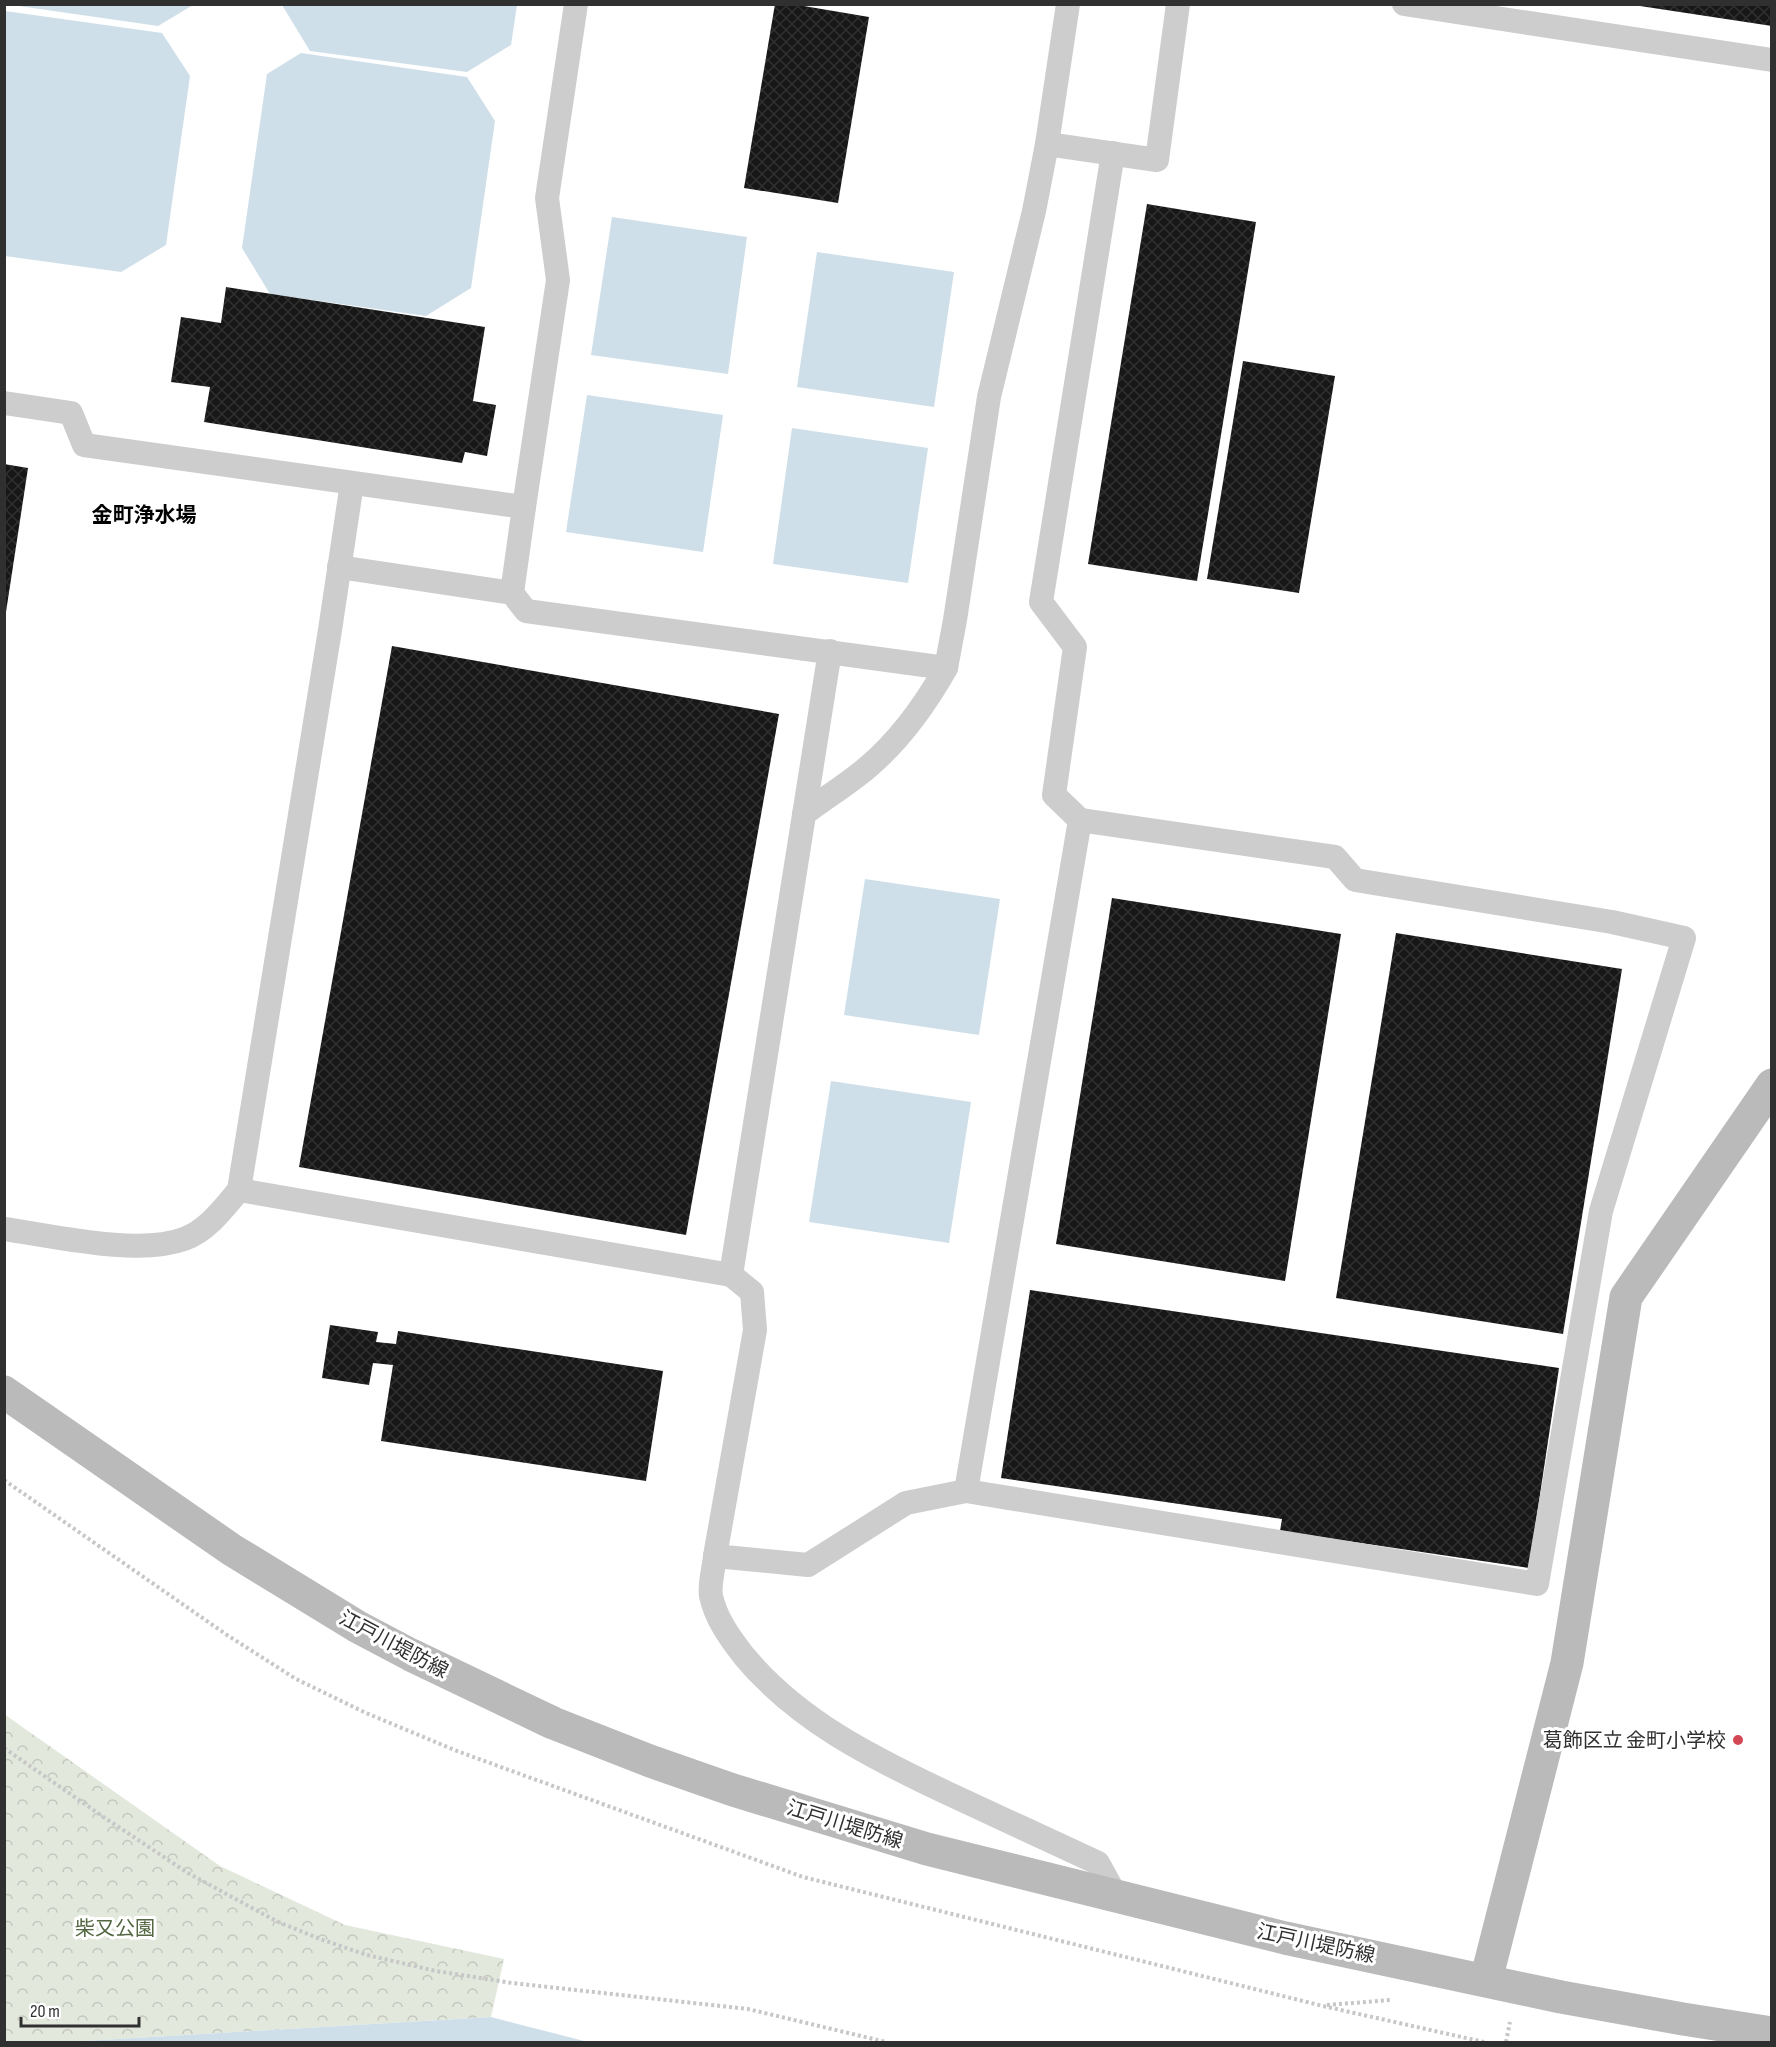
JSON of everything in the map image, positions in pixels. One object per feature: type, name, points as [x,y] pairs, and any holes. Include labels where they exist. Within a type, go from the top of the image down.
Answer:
[{"type":"main road","points":[[1486,1980],[1567,1663],[1626,1297],[1772,1085]]},
{"type":"main road","name":"江戸川堤防線","points":[[4,1392],[232,1550],[348,1621],[411,1655],[553,1723],[650,1761],[823,1818],[927,1849],[1285,1938],[1561,1997],[1772,2033]]},
{"type":"lane","points":[[512,593],[558,280],[547,198],[576,4]]},
{"type":"lane","points":[[804,814],[869,766],[899,737],[927,701],[946,668],[989,397],[1034,211],[1047,144],[1068,4]]},
{"type":"lane","points":[[1047,144],[1156,160],[1178,4]]},
{"type":"lane","points":[[1404,4],[1538,14],[1772,60]]},
{"type":"lane","points":[[715,1556],[808,1565],[906,1503],[966,1491],[1537,1584],[1601,1211],[1684,938],[1612,922],[1355,880],[1335,857],[1080,820],[1054,795],[1075,647],[1041,602],[1113,153]]},
{"type":"lane","points":[[4,403],[71,413],[84,445],[524,507]]},
{"type":"lane","points":[[4,1229],[114,1244],[141,1246],[165,1244],[186,1239],[206,1226],[239,1190],[352,483]]},
{"type":"lane","points":[[339,567],[512,593],[526,611],[946,668]]},
{"type":"lane","points":[[731,1275],[830,651]]},
{"type":"lane","points":[[966,1491],[1080,820]]},
{"type":"lane","points":[[239,1190],[731,1275],[752,1292],[755,1330],[715,1556],[711,1595],[719,1621],[734,1644],[759,1674],[785,1699],[811,1719],[879,1760],[1098,1863],[1115,1894]]},
{"type":"path","points":[[4,1480],[227,1635],[296,1679],[366,1713],[457,1750],[803,1877],[1323,2006],[1484,2043]]},
{"type":"path","points":[[4,1748],[189,1873],[276,1921],[320,1939],[367,1954],[436,1971],[512,1983],[748,2009],[886,2043]]},
{"type":"green space","name":"柴又公園","points":[[4,1714],[220,1866],[345,1925],[504,1959],[491,2017],[66,2042],[5,2042]]},
{"type":"shaded area","points":[[5,4],[193,4],[193,5],[158,26]]},
{"type":"shaded area","points":[[282,5],[517,5],[511,45],[467,72],[310,51]]},
{"type":"shaded area","points":[[5,11],[162,33],[190,76],[166,245],[121,272],[5,256]]},
{"type":"shaded area","points":[[301,53],[467,77],[495,121],[471,288],[426,316],[270,294],[242,248],[267,74]]},
{"type":"shaded area","points":[[612,217],[747,237],[728,374],[591,355]]},
{"type":"shaded area","points":[[817,252],[954,272],[934,407],[797,387]]},
{"type":"shaded area","points":[[587,395],[723,415],[703,552],[566,532]]},
{"type":"shaded area","points":[[792,428],[928,448],[908,583],[773,564]]},
{"type":"shaded area","points":[[865,879],[1000,899],[979,1035],[844,1015]]},
{"type":"shaded area","points":[[831,1081],[971,1102],[949,1243],[809,1222]]},
{"type":"shaded area","points":[[491,2017],[588,2042],[66,2042]]},
{"type":"building","points":[[775,4],[792,4],[869,17],[838,203],[744,188]]},
{"type":"building","points":[[1640,4],[1772,4],[1772,26],[1640,6]]},
{"type":"building","points":[[1147,204],[1256,222],[1197,581],[1088,564]]},
{"type":"building","points":[[226,287],[485,327],[473,401],[496,405],[487,456],[465,452],[462,463],[204,422],[210,387],[171,382],[181,317],[221,323]]},
{"type":"building","points":[[1243,361],[1335,376],[1299,593],[1207,579]]},
{"type":"building","points":[[4,464],[28,468],[6,612],[4,612]]},
{"type":"building","points":[[392,646],[779,714],[686,1235],[299,1167]]},
{"type":"building","points":[[1112,898],[1341,934],[1285,1281],[1056,1244]]},
{"type":"building","points":[[1396,933],[1622,969],[1563,1334],[1336,1298]]},
{"type":"building","points":[[1030,1290],[1559,1368],[1529,1568],[1280,1531],[1282,1519],[1001,1478]]},
{"type":"building","points":[[330,1325],[378,1332],[376,1342],[396,1344],[398,1331],[663,1371],[646,1481],[381,1441],[393,1365],[373,1363],[369,1385],[322,1378]]},
{"type":"place","name":"葛飾区立 金町小学校","points":[[1738,1740]]},
{"type":"district","name":"金町浄水場","points":[[144,515]]}]
